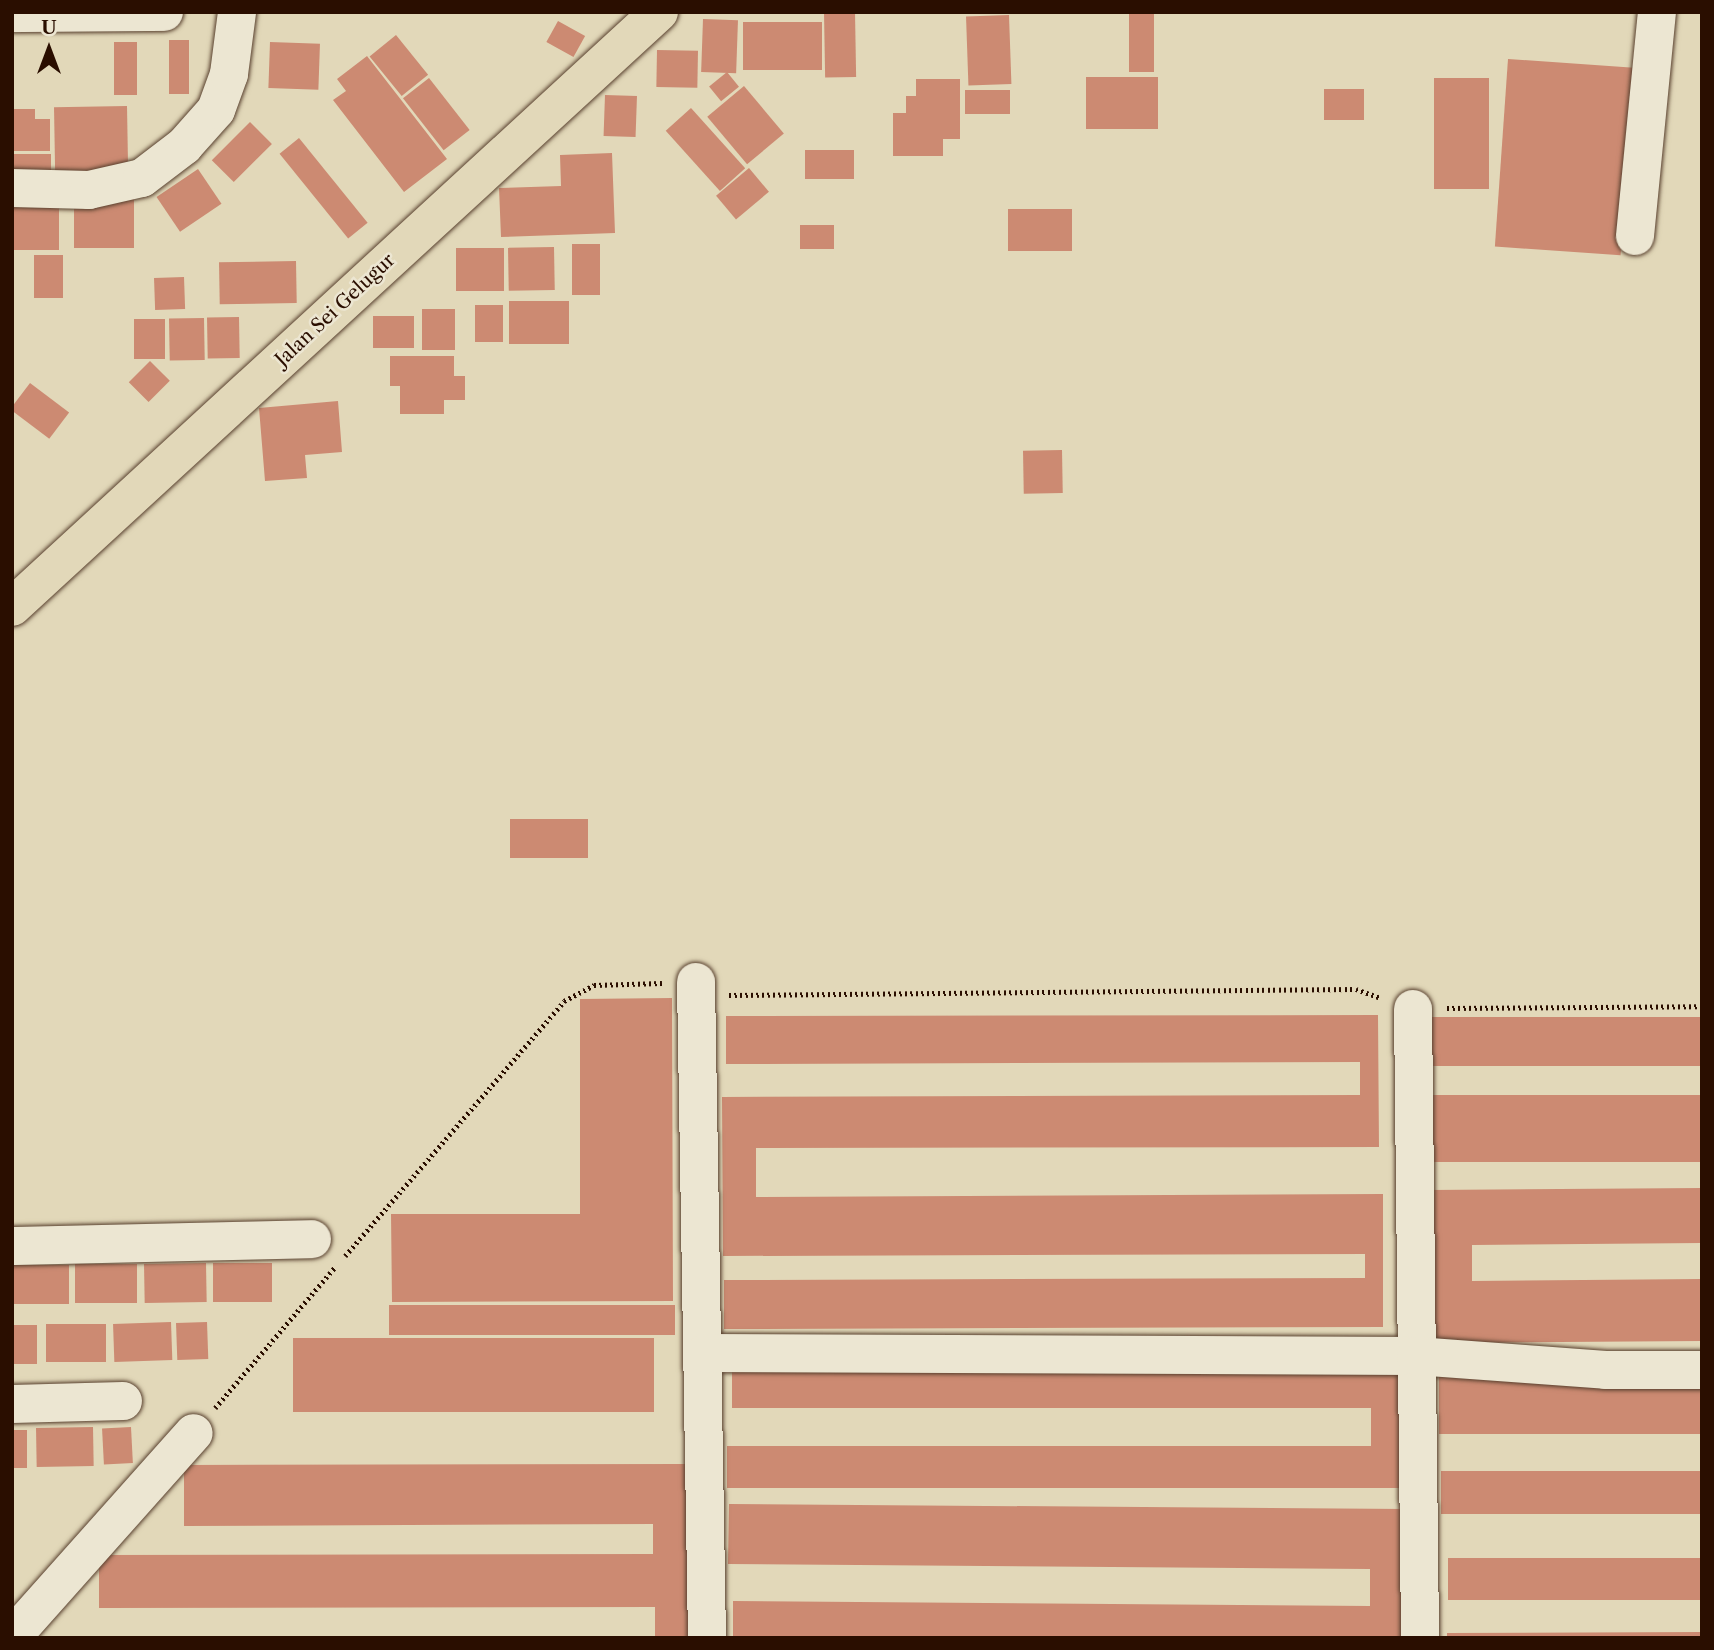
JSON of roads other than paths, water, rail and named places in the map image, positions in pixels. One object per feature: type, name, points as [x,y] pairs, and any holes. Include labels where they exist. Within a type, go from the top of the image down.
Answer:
[{"type":"main road","name":"Jalan Sei Gelugur","points":[[12,607],[659,12]]},
{"type":"street","points":[[12,13],[164,12]]},
{"type":"street","points":[[12,188],[89,190],[142,178],[184,146],[216,110],[229,74],[237,12]]},
{"type":"street","points":[[1635,236],[1657,12]]},
{"type":"street","points":[[696,982],[705,1353],[707,1638]]},
{"type":"street","points":[[1413,1009],[1420,1638]]},
{"type":"street","points":[[12,1246],[312,1239]]},
{"type":"street","points":[[705,1353],[1416,1356],[1605,1370],[1702,1370]]},
{"type":"street","points":[[12,1404],[123,1401]]},
{"type":"street","points":[[12,1637],[194,1433]]}]
